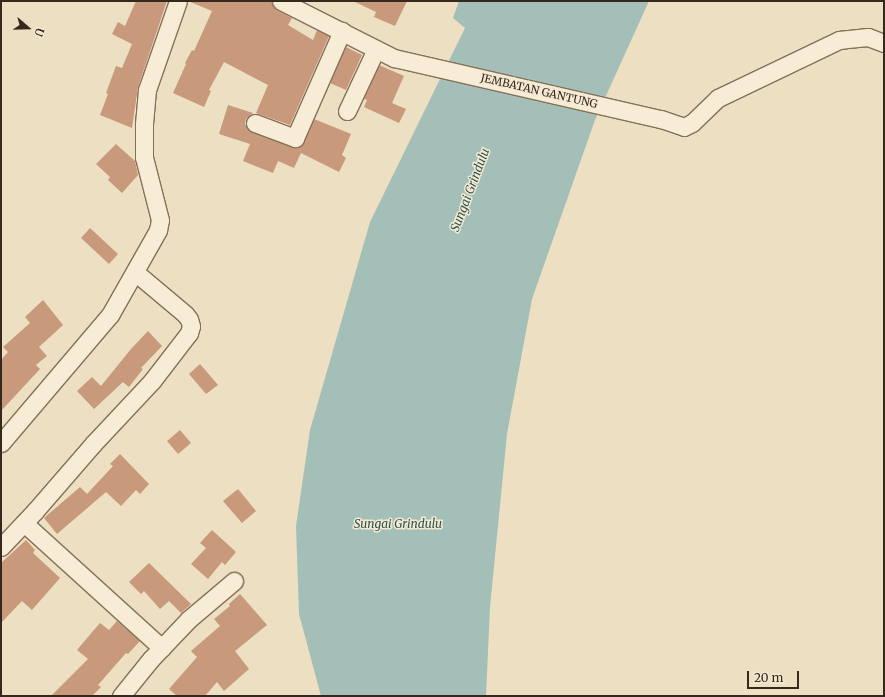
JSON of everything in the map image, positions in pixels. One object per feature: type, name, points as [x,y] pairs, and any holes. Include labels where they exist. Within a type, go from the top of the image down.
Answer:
[{"type":"street","points":[[1,443],[110,315],[154,240],[160,220],[144,156],[144,124],[147,90],[178,1]]},
{"type":"street","name":"JEMBATAN GANTUNG","points":[[281,1],[394,58],[661,119],[684,126],[692,123],[718,98],[839,40],[868,37],[884,43]]},
{"type":"street","points":[[255,123],[294,138],[342,32]]},
{"type":"street","points":[[347,111],[376,49]]},
{"type":"street","points":[[1,547],[93,444],[152,381],[189,334],[191,326],[189,319],[185,314],[135,272]]},
{"type":"street","points":[[24,523],[162,648]]},
{"type":"street","points":[[121,696],[189,619],[234,581]]},
{"type":"water","name":"Sungai Grindulu","points":[[459,1],[649,1],[595,120],[532,299],[507,434],[490,607],[486,696],[321,696],[299,614],[296,526],[310,430],[370,222],[465,28],[453,18]]},
{"type":"building","points":[[136,1],[167,1],[138,87],[132,128],[100,115],[116,66],[122,68],[132,44],[112,34],[118,22],[125,26]]},
{"type":"building","points":[[188,1],[271,1],[276,10],[292,18],[288,25],[313,40],[317,30],[329,36],[290,125],[256,113],[268,85],[224,62],[209,90],[211,91],[204,107],[173,93],[186,64],[185,63],[192,50],[194,51],[212,11]]},
{"type":"building","points":[[353,1],[407,1],[395,26],[374,17],[376,12]]},
{"type":"building","points":[[346,47],[362,55],[346,90],[330,83]]},
{"type":"building","points":[[379,65],[404,76],[392,103],[406,109],[399,123],[364,107],[367,100],[364,99]]},
{"type":"building","points":[[228,105],[253,113],[246,119],[245,124],[251,132],[292,147],[301,146],[314,119],[351,134],[342,155],[346,158],[339,172],[301,153],[294,168],[278,161],[273,173],[243,161],[250,144],[219,134]]},
{"type":"building","points":[[116,144],[135,161],[138,175],[122,193],[108,180],[110,177],[96,164]]},
{"type":"building","points":[[90,228],[118,254],[109,264],[81,238]]},
{"type":"building","points":[[43,300],[63,325],[39,347],[47,356],[36,365],[40,369],[1,411],[1,360],[8,352],[3,347],[30,323],[25,317]]},
{"type":"building","points":[[148,331],[162,346],[141,368],[143,369],[129,387],[123,382],[94,409],[77,391],[92,377],[101,386],[131,349]]},
{"type":"building","points":[[200,364],[218,385],[206,394],[189,374]]},
{"type":"building","points":[[180,430],[191,443],[178,454],[167,441]]},
{"type":"building","points":[[120,454],[149,484],[140,494],[136,490],[121,506],[106,492],[57,534],[44,518],[80,487],[87,494],[113,466],[110,464]]},
{"type":"building","points":[[238,489],[256,511],[242,523],[223,501]]},
{"type":"building","points":[[212,530],[236,552],[225,565],[222,562],[208,579],[191,564],[206,548],[200,543]]},
{"type":"building","points":[[26,540],[35,550],[33,553],[60,578],[32,610],[22,601],[1,623],[1,563]]},
{"type":"building","points":[[149,563],[191,604],[181,613],[169,601],[160,609],[144,591],[141,594],[129,582]]},
{"type":"building","points":[[240,594],[267,625],[235,651],[249,669],[224,691],[217,682],[205,696],[177,696],[169,689],[197,657],[191,651],[220,626],[214,619],[230,606],[229,604]]},
{"type":"building","points":[[117,621],[140,641],[128,654],[126,653],[98,685],[101,687],[92,696],[51,696],[88,659],[77,650],[100,623],[109,630]]}]
